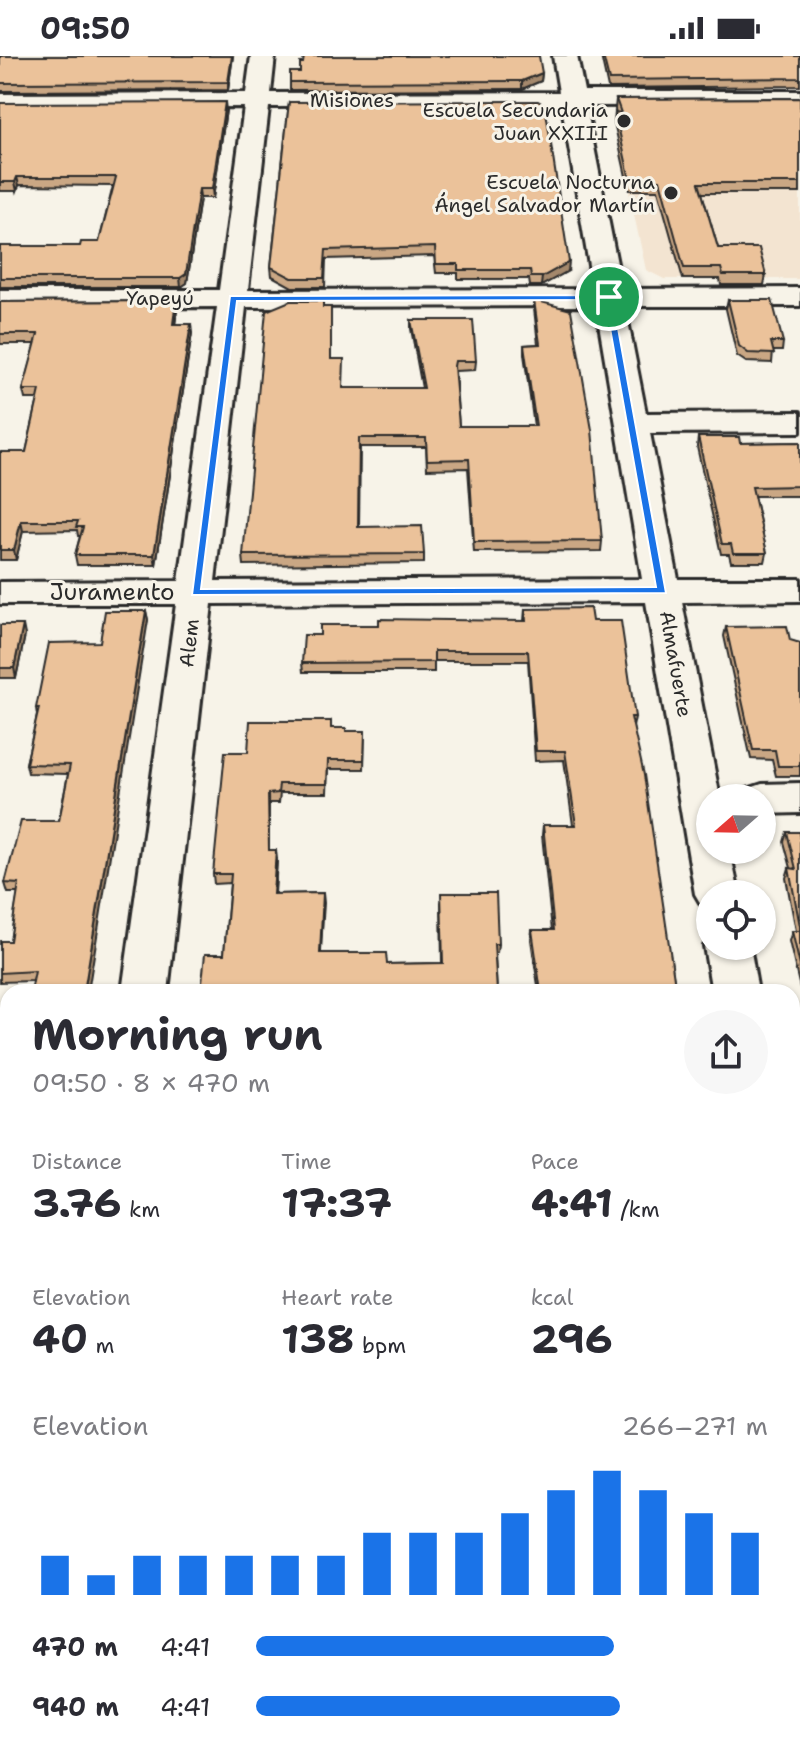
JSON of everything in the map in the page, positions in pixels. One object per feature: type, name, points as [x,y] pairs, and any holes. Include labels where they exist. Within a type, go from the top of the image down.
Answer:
[{"type":"street","name":"Alem","points":[[146,984],[263,56]]},
{"type":"street","name":"Almafuerte","points":[[565,56],[662,591],[702,784]]},
{"type":"street","name":"Misiones","points":[[0,101],[800,98]]},
{"type":"street","name":"Yapeyú","points":[[0,299],[800,297]]},
{"type":"street","points":[[631,423],[800,422]]},
{"type":"street","name":"Juramento","points":[[0,593],[800,590]]},
{"type":"street","points":[[776,799],[800,798]]},
{"type":"street","points":[[729,960],[734,984]]},
{"type":"shaded area","points":[[624,112],[800,112],[800,279],[664,279],[646,270],[613,118]]},
{"type":"building","points":[[0,56],[232,56],[228,82],[0,83]]},
{"type":"building","points":[[304,56],[539,56],[542,73],[522,81],[290,82],[290,72],[300,72]]},
{"type":"building","points":[[603,56],[800,56],[800,78],[609,80]]},
{"type":"building","points":[[800,98],[800,183],[699,183],[718,248],[759,248],[766,275],[723,275],[721,268],[684,268],[660,180],[630,180],[615,112],[621,113],[616,99]]},
{"type":"building","points":[[538,101],[545,105],[569,262],[542,277],[531,277],[530,270],[458,270],[458,264],[436,264],[435,247],[326,250],[324,278],[292,278],[271,267],[289,102]]},
{"type":"building","points":[[225,102],[212,189],[199,189],[186,274],[180,278],[0,278],[0,246],[80,246],[81,242],[99,242],[116,177],[17,177],[15,182],[0,182],[0,103]]},
{"type":"building","points":[[534,300],[571,310],[592,430],[602,541],[474,542],[469,459],[427,460],[426,438],[359,438],[358,527],[422,526],[424,554],[243,555],[266,311],[290,301],[323,301],[323,307],[331,307],[331,359],[344,359],[343,388],[424,388],[411,320],[473,320],[476,361],[455,361],[454,366],[459,426],[536,426],[524,345],[540,344]]},
{"type":"building","points":[[728,300],[772,300],[783,342],[771,342],[774,354],[748,353],[739,346]]},
{"type":"building","points":[[176,301],[173,324],[191,324],[154,555],[75,555],[83,527],[76,527],[78,521],[21,521],[14,550],[0,550],[0,452],[26,452],[40,390],[23,390],[38,334],[0,334],[0,302]]},
{"type":"building","points":[[698,437],[739,437],[740,443],[800,442],[800,486],[752,487],[767,553],[733,553],[731,544],[722,544]]},
{"type":"building","points":[[590,608],[592,621],[621,621],[635,717],[631,717],[644,775],[675,984],[540,984],[532,930],[554,930],[543,825],[576,825],[565,751],[536,751],[528,651],[434,651],[434,662],[302,663],[304,635],[320,635],[320,625],[379,625],[379,619],[526,621],[525,609]]},
{"type":"building","points":[[105,611],[146,611],[85,984],[33,984],[35,971],[0,973],[0,941],[10,941],[19,884],[5,883],[21,821],[59,821],[70,765],[26,764],[39,708],[36,708],[49,643],[100,642]]},
{"type":"building","points":[[0,625],[23,625],[14,668],[0,668]]},
{"type":"building","points":[[787,626],[790,640],[800,643],[800,766],[778,766],[775,750],[753,750],[726,627]]},
{"type":"building","points":[[250,721],[331,721],[331,728],[365,731],[364,760],[328,760],[327,784],[279,784],[278,793],[268,794],[269,850],[276,850],[273,894],[323,893],[320,953],[386,953],[387,964],[443,963],[441,893],[496,893],[496,984],[202,984],[205,954],[224,954],[231,874],[213,874],[225,752],[248,752]]},
{"type":"building","points":[[787,832],[800,832],[800,926],[789,868],[796,869]]},
{"type":"building","points":[[792,931],[800,931],[800,966]]},
{"type":"place","name":"Escuela Secundaria Juan XXIII","points":[[624,121]]},
{"type":"place","name":"Escuela Nocturna Ángel Salvador Martín","points":[[671,193]]},
{"type":"route","points":[[609,297],[662,591],[196,592],[233,298],[609,297]]}]
